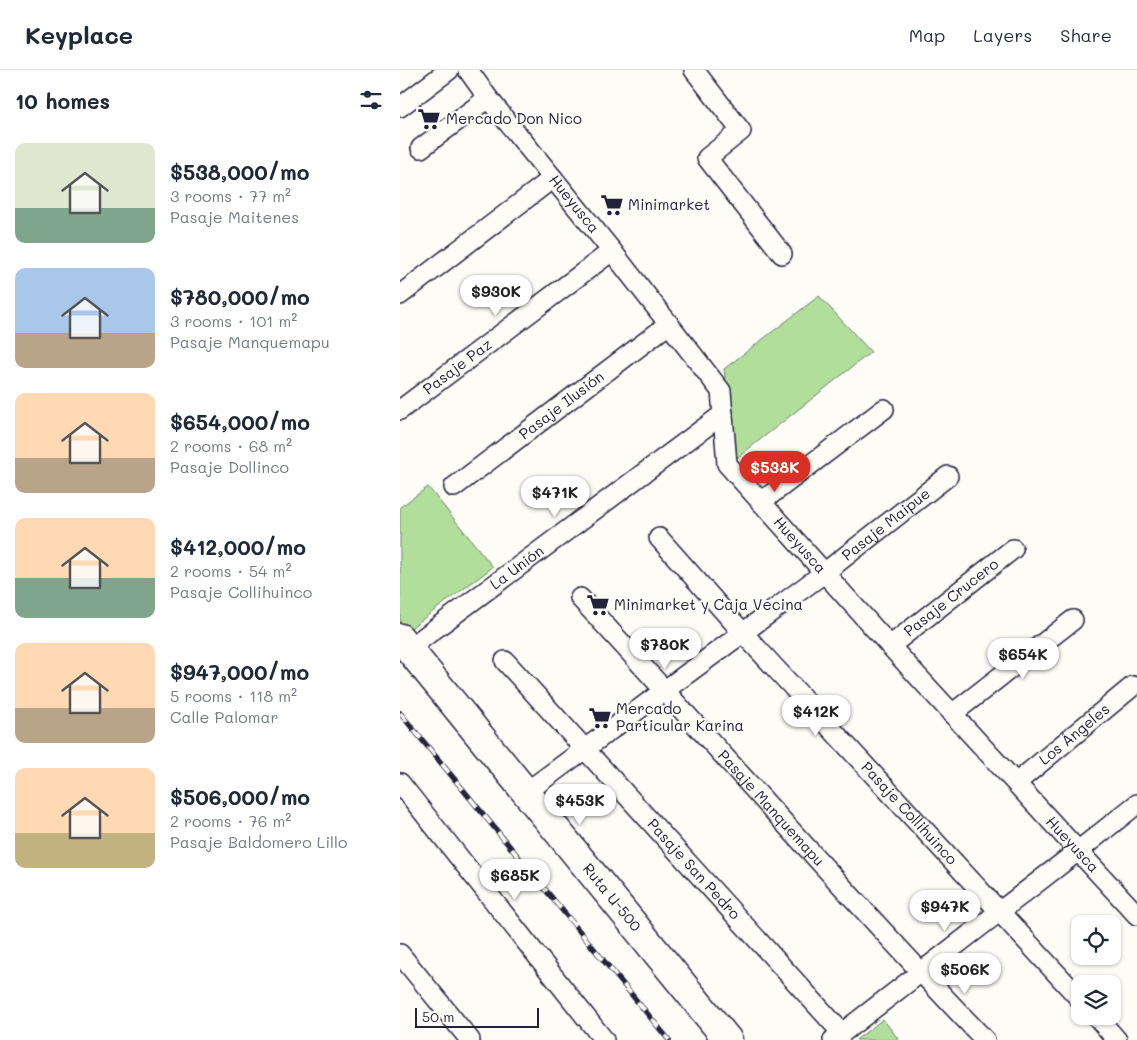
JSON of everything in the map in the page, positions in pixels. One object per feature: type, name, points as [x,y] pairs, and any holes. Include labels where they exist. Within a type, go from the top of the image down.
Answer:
[{"type":"street","points":[[400,107],[449,70]]},
{"type":"street","name":"Hueyusca","points":[[468,70],[488,98],[612,251],[721,391],[727,464],[890,646],[1137,915]]},
{"type":"street","points":[[694,70],[741,131],[706,158],[782,254]]},
{"type":"street","points":[[421,148],[488,98]]},
{"type":"street","points":[[400,295],[553,178]]},
{"type":"street","name":"Pasaje Paz","points":[[400,410],[612,251]]},
{"type":"street","name":"Pasaje Ilusión","points":[[454,487],[669,324]]},
{"type":"street","points":[[761,502],[884,409]]},
{"type":"street","name":"La Unión","points":[[404,644],[723,414]]},
{"type":"street","name":"Pasaje Maipue","points":[[525,793],[824,573],[948,476]]},
{"type":"street","name":"Pasaje Collihuinco","points":[[659,538],[743,633],[1071,989]]},
{"type":"street","name":"Pasaje Crucero","points":[[890,646],[1012,549]]},
{"type":"street","name":"Pasaje Manquemapu","points":[[580,598],[920,973],[985,1040]]},
{"type":"street","points":[[952,714],[1073,620]]},
{"type":"street","name":"Ruta U-500","points":[[404,644],[728,1040]]},
{"type":"street","name":"Pasaje San Pedro","points":[[506,661],[837,1036]]},
{"type":"street","name":"Los Ángeles","points":[[1016,783],[1133,686]]},
{"type":"street","points":[[400,783],[604,1040]]},
{"type":"street","points":[[837,1036],[1000,912],[1137,804]]},
{"type":"street","points":[[400,954],[470,1040]]},
{"type":"street","points":[[1104,1025],[1117,1040]]},
{"type":"green space","points":[[819,296],[871,352],[737,458],[724,369]]},
{"type":"green space","points":[[428,487],[493,567],[404,633],[400,627],[400,507]]},
{"type":"green space","points":[[883,1019],[899,1040],[856,1040]]},
{"type":"railway","points":[[400,713],[669,1040]]},
{"type":"place","name":"Mercado Don Nico","points":[[429,119]]},
{"type":"place","name":"Minimarket","points":[[612,205]]},
{"type":"place","name":"Minimarket y Caja Vecina","points":[[598,605]]},
{"type":"place","name":"Mercado Particular Karina","points":[[600,718]]}]
